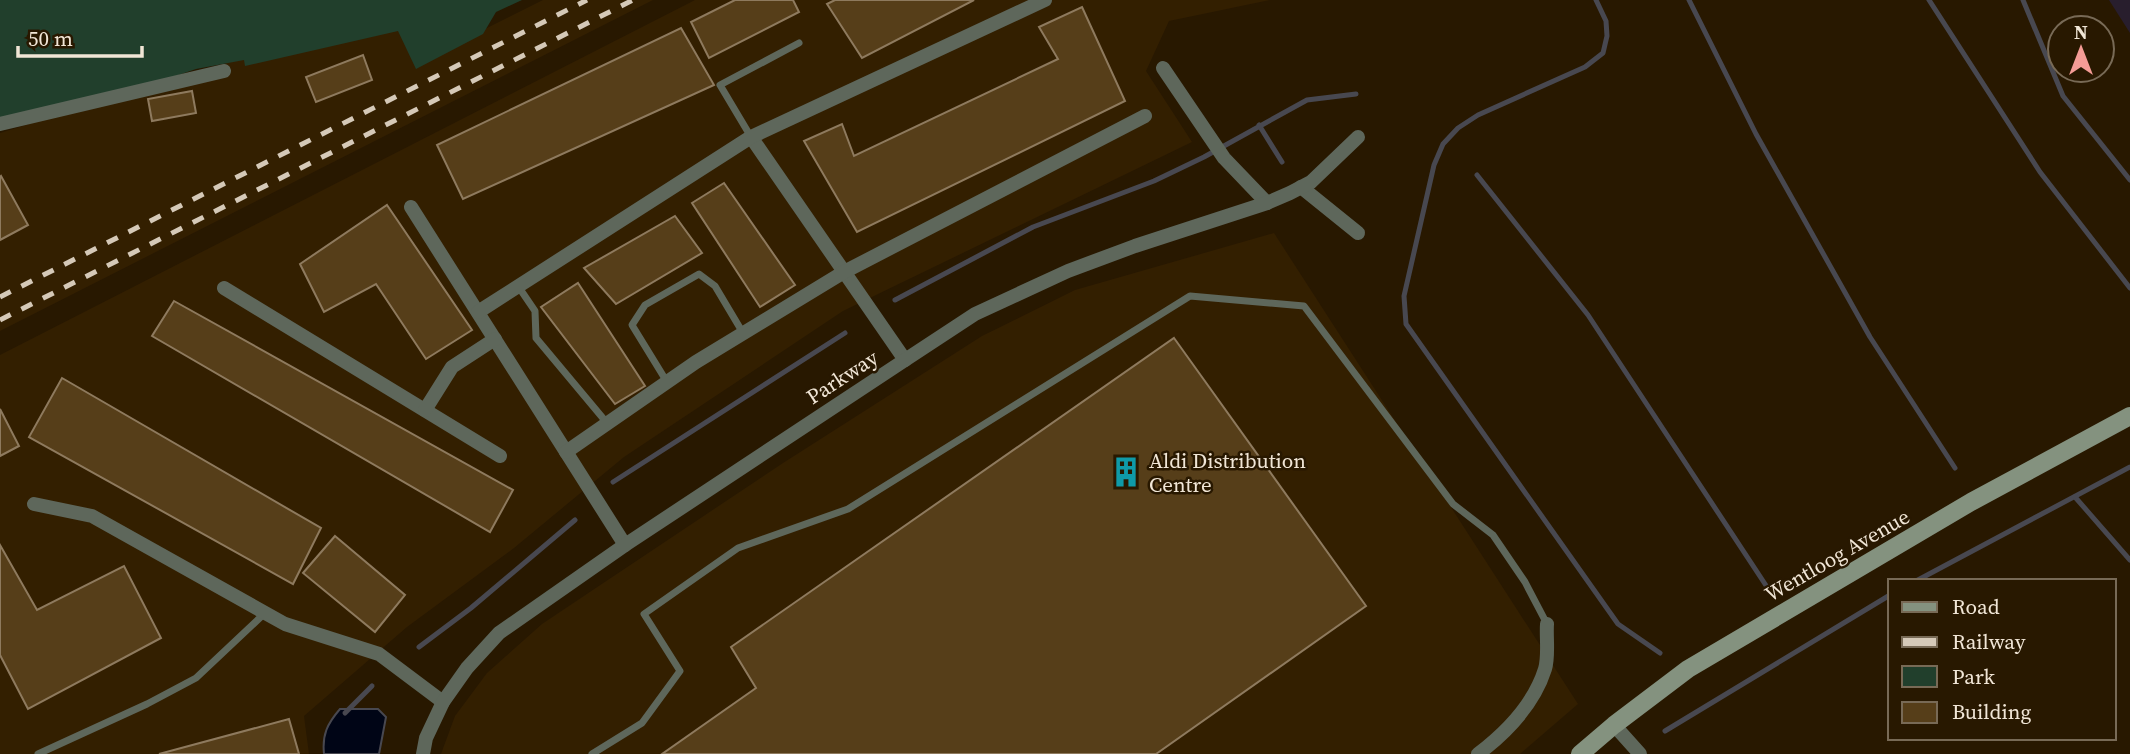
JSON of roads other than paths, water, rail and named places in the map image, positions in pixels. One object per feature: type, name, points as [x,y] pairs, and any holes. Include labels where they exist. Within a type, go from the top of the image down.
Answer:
[{"type":"main road","name":"Wentloog Avenue","points":[[1580,754],[1688,668],[1971,502],[2130,416]]},
{"type":"street","points":[[478,312],[751,137],[1045,0]]},
{"type":"street","points":[[1163,68],[1224,158],[1267,203]]},
{"type":"street","points":[[0,124],[225,71]]},
{"type":"street","points":[[566,452],[667,382],[844,272],[1145,116]]},
{"type":"street","points":[[751,137],[905,360]]},
{"type":"street","name":"Parkway","points":[[423,754],[426,738],[443,702],[467,668],[499,633],[625,545],[905,360],[975,314],[1068,271],[1267,203],[1301,187],[1311,182],[1358,137]]},
{"type":"street","points":[[1301,187],[1358,233]]},
{"type":"street","points":[[411,207],[625,545]]},
{"type":"street","points":[[224,288],[500,456]]},
{"type":"street","points":[[425,410],[452,367],[495,340]]},
{"type":"street","points":[[34,504],[92,516],[285,624],[379,654],[443,702]]},
{"type":"street","points":[[1478,754],[1495,741],[1527,708],[1546,667],[1547,624]]},
{"type":"street","points":[[1614,725],[1640,754]]},
{"type":"lane","points":[[751,137],[720,86],[799,43]]},
{"type":"lane","points":[[667,382],[632,325],[645,305],[699,274],[715,286],[743,333]]},
{"type":"lane","points":[[518,286],[535,311],[536,338],[607,423]]},
{"type":"lane","points":[[592,754],[642,723],[680,671],[644,614],[738,548],[848,509],[1190,296],[1304,306],[1453,504],[1493,535],[1525,582],[1547,624]]},
{"type":"lane","points":[[38,754],[147,704],[196,678],[265,612]]},
{"type":"water","points":[[340,709],[378,709],[386,717],[379,754],[324,754],[326,730]]},
{"type":"waterway","points":[[1596,0],[1606,21],[1607,36],[1603,53],[1585,67],[1478,115],[1458,128],[1443,144],[1434,165],[1404,296],[1406,324],[1618,624],[1660,653]]},
{"type":"waterway","points":[[1689,0],[1756,134],[1870,337],[1955,468]]},
{"type":"waterway","points":[[1929,0],[2040,172],[2130,288]]},
{"type":"waterway","points":[[2023,0],[2063,96],[2130,180]]},
{"type":"waterway","points":[[895,300],[1033,227],[1154,181],[1204,157],[1307,100],[1356,94]]},
{"type":"waterway","points":[[1259,125],[1282,162]]},
{"type":"waterway","points":[[1477,175],[1588,315],[1767,587]]},
{"type":"waterway","points":[[613,482],[845,333]]},
{"type":"waterway","points":[[1920,579],[2130,467]]},
{"type":"waterway","points":[[2075,497],[2130,560]]},
{"type":"waterway","points":[[419,647],[471,608],[575,520]]},
{"type":"waterway","points":[[1665,731],[1888,596]]},
{"type":"waterway","points":[[345,713],[372,686]]},
{"type":"railway","points":[[0,297],[587,0]]},
{"type":"railway","points":[[0,320],[633,0]]},
{"type":"place","name":"Aldi Distribution Centre","points":[[1126,472]]}]
